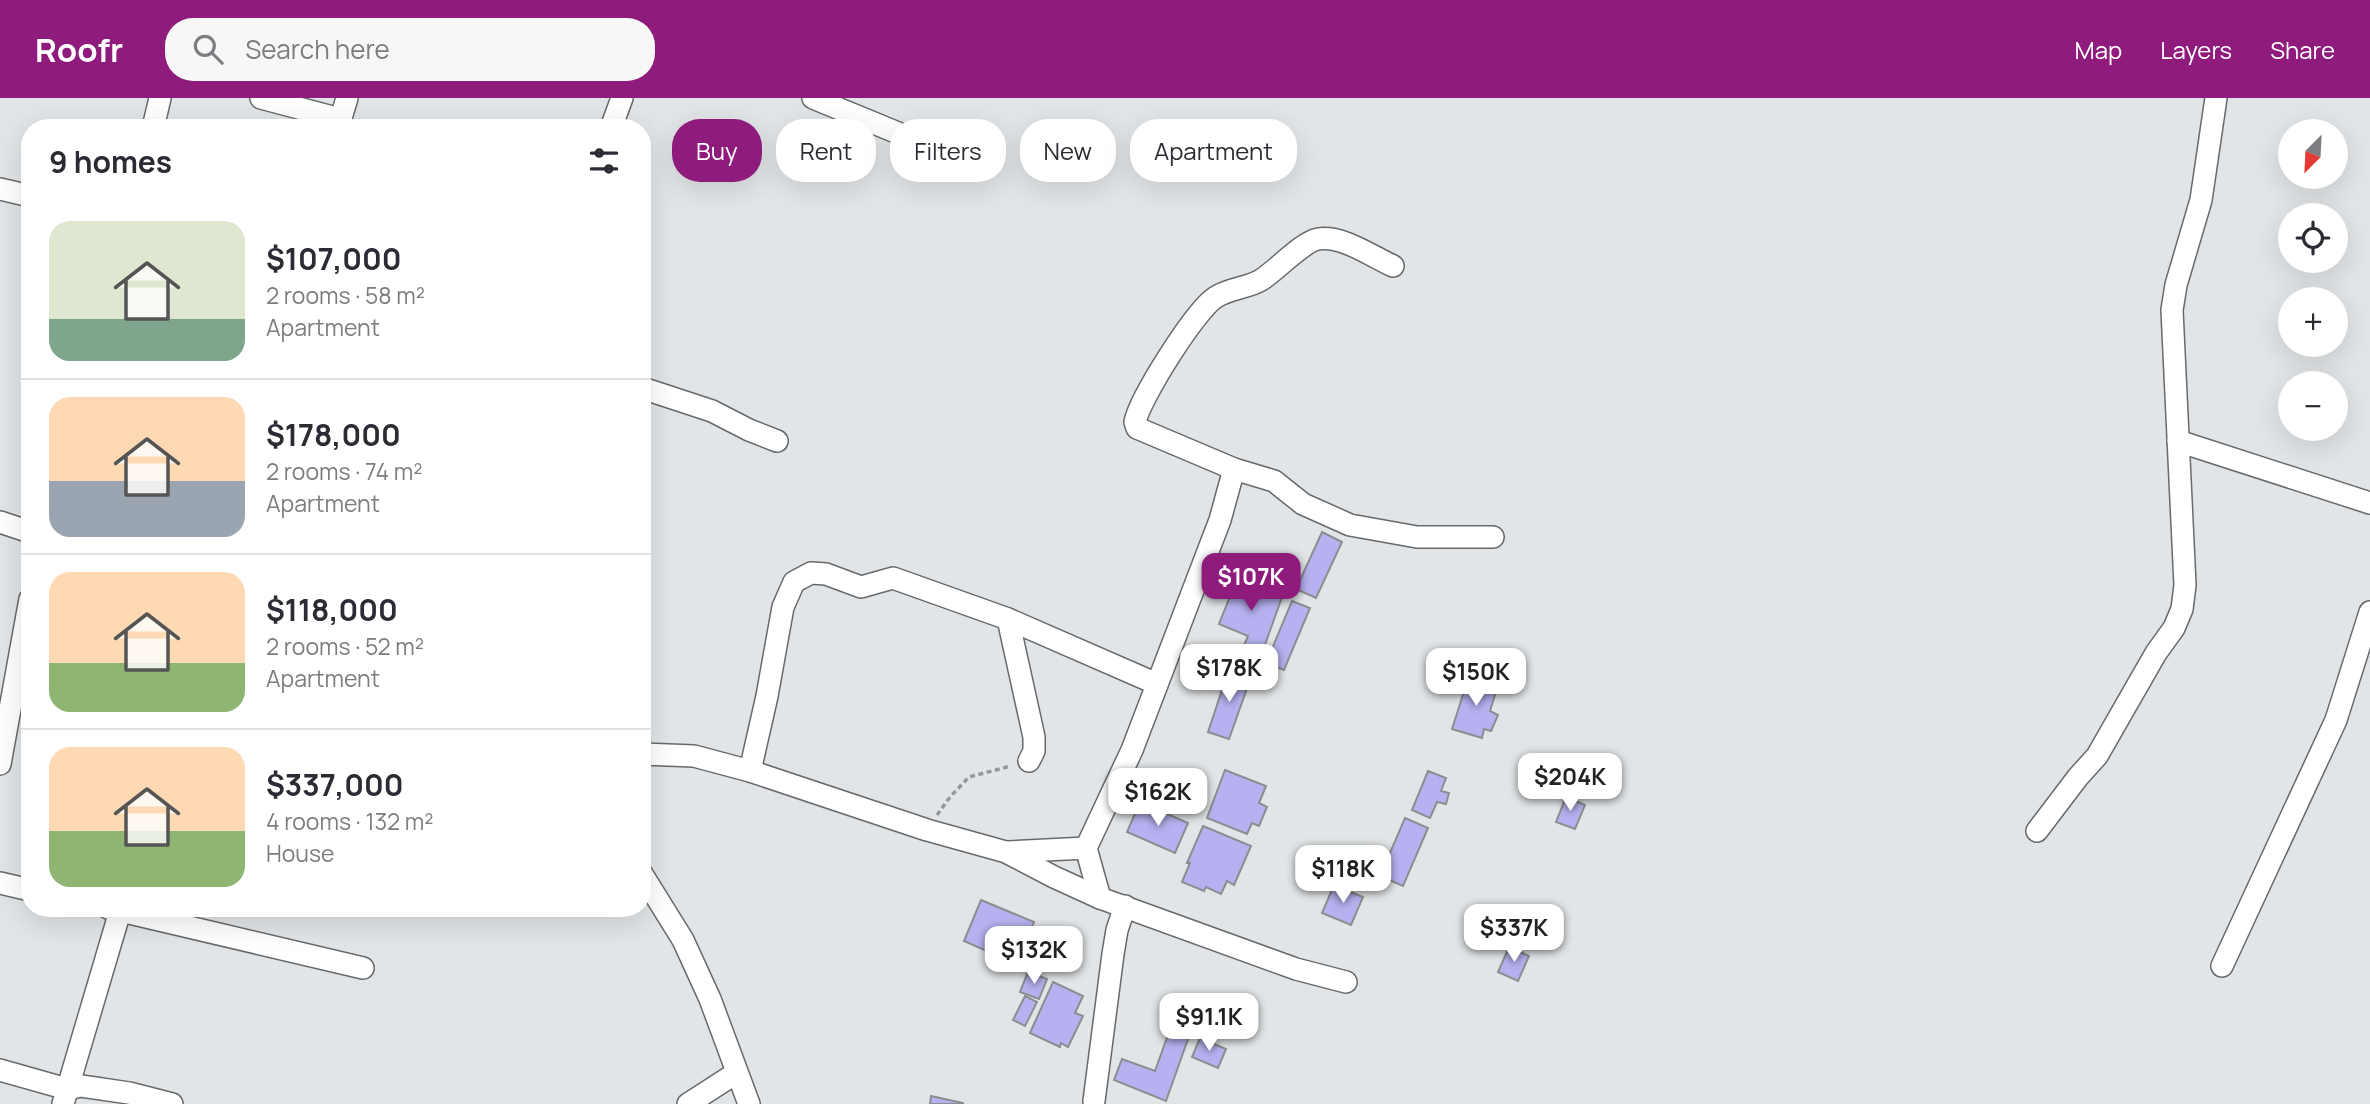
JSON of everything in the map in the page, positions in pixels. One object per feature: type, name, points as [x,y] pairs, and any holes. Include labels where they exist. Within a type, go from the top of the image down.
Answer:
[{"type":"street","points":[[155,119],[160,98]]},
{"type":"street","points":[[261,98],[327,119]]},
{"type":"street","points":[[340,119],[347,98]]},
{"type":"street","points":[[614,119],[622,98]]},
{"type":"street","points":[[813,98],[890,130]]},
{"type":"street","points":[[2037,831],[2097,756],[2157,653],[2175,628],[2182,609],[2185,585],[2172,310],[2176,285],[2201,200],[2216,98]]},
{"type":"street","points":[[0,189],[21,194]]},
{"type":"street","points":[[1393,266],[1336,240],[1316,239],[1261,281],[1235,288],[1214,298],[1189,328],[1151,384],[1135,422],[1137,428],[1234,469],[1274,481],[1303,504],[1350,525],[1416,537],[1493,537]]},
{"type":"street","points":[[651,391],[712,411],[777,441]]},
{"type":"street","points":[[2178,441],[2370,503]]},
{"type":"street","points":[[1100,898],[1086,848],[1132,750],[1220,520],[1234,469]]},
{"type":"street","points":[[0,522],[21,529]]},
{"type":"street","points":[[750,771],[783,607],[794,582],[811,573],[826,574],[861,587],[893,579],[1008,619],[1157,684]]},
{"type":"street","points":[[2222,966],[2336,720],[2370,612]]},
{"type":"street","points":[[1008,619],[1034,737],[1034,751],[1029,761]]},
{"type":"street","points":[[0,764],[14,707],[21,642]]},
{"type":"street","points":[[651,754],[694,756],[750,771],[927,830],[1006,852],[1100,898],[1296,969],[1346,982]]},
{"type":"street","points":[[1006,852],[1086,848]]},
{"type":"street","points":[[0,883],[21,888]]},
{"type":"street","points":[[651,888],[683,940],[710,999],[749,1104]]},
{"type":"street","points":[[1094,1101],[1113,954],[1125,906]]},
{"type":"street","points":[[65,1097],[115,917]]},
{"type":"street","points":[[150,917],[363,968]]},
{"type":"street","points":[[0,1070],[65,1097]]},
{"type":"street","points":[[688,1104],[736,1073]]},
{"type":"street","points":[[65,1097],[81,1086],[129,1093],[172,1104]]},
{"type":"path","points":[[927,830],[950,797],[969,777],[1013,766],[1021,767],[1029,761]]},
{"type":"building","points":[[1322,532],[1342,542],[1316,598],[1296,589]]},
{"type":"building","points":[[1275,560],[1298,572],[1291,586],[1268,575]]},
{"type":"building","points":[[1237,579],[1282,597],[1262,653],[1244,645],[1248,636],[1219,624]]},
{"type":"building","points":[[1292,601],[1310,608],[1284,670],[1266,663]]},
{"type":"building","points":[[1229,669],[1251,677],[1229,739],[1208,732]]},
{"type":"building","points":[[1469,676],[1498,685],[1490,711],[1498,715],[1491,731],[1484,729],[1482,738],[1452,729]]},
{"type":"building","points":[[1225,770],[1266,786],[1259,803],[1267,807],[1259,826],[1252,823],[1247,834],[1207,818]]},
{"type":"building","points":[[1428,771],[1446,778],[1441,791],[1449,793],[1446,804],[1437,802],[1430,818],[1412,810]]},
{"type":"building","points":[[1566,797],[1585,805],[1575,829],[1556,822]]},
{"type":"building","points":[[1140,802],[1188,823],[1175,853],[1127,832]]},
{"type":"building","points":[[1405,818],[1428,828],[1403,886],[1380,876]]},
{"type":"building","points":[[1203,826],[1251,846],[1234,885],[1227,881],[1221,894],[1206,887],[1204,891],[1182,882]]},
{"type":"building","points":[[1334,885],[1363,897],[1351,925],[1322,913]]},
{"type":"building","points":[[981,900],[1034,922],[1016,964],[964,941]]},
{"type":"building","points":[[1509,947],[1529,956],[1518,981],[1498,972]]},
{"type":"building","points":[[1028,972],[1047,979],[1039,999],[1020,992]]},
{"type":"building","points":[[1053,982],[1083,996],[1075,1013],[1083,1016],[1068,1047],[1061,1043],[1060,1047],[1030,1033]]},
{"type":"building","points":[[1025,996],[1037,1002],[1025,1026],[1013,1020]]},
{"type":"building","points":[[1169,1032],[1188,1039],[1166,1101],[1114,1080],[1122,1059],[1155,1071]]},
{"type":"building","points":[[1200,1038],[1226,1049],[1218,1068],[1192,1057]]},
{"type":"building","points":[[931,1096],[963,1103],[963,1104],[930,1104]]}]
